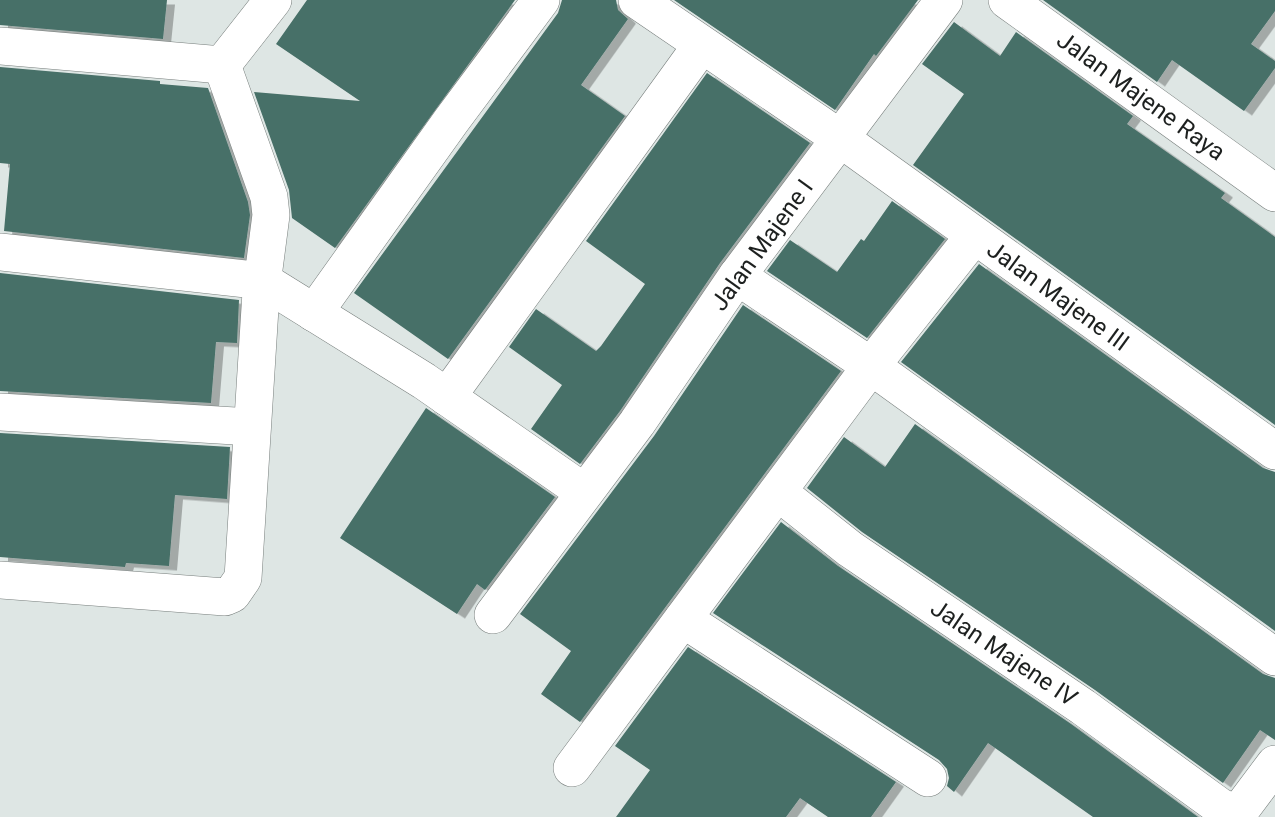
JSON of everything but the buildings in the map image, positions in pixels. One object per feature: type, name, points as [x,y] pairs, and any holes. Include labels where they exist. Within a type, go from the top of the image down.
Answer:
[{"type":"street","points":[[222,65],[272,0]]},
{"type":"street","points":[[314,313],[541,0]]},
{"type":"street","name":"Jalan Majene III","points":[[637,0],[841,139],[1275,451]]},
{"type":"street","name":"Jalan Majene I","points":[[493,615],[637,423],[737,276],[944,0]]},
{"type":"street","name":"Jalan Majene Raya","points":[[1007,0],[1275,193]]},
{"type":"street","points":[[0,46],[222,65]]},
{"type":"street","points":[[436,389],[701,46]]},
{"type":"street","points":[[0,580],[225,597],[232,594],[243,578],[251,427],[271,215],[269,197],[222,65]]},
{"type":"street","points":[[572,768],[871,366],[974,236]]},
{"type":"street","points":[[0,252],[263,281],[436,389],[584,492]]},
{"type":"street","points":[[737,276],[871,366],[1275,657]]},
{"type":"street","points":[[0,412],[251,427]]},
{"type":"street","name":"Jalan Majene IV","points":[[778,492],[850,549],[1083,706],[1231,812],[1239,812],[1244,807],[1275,764]]},
{"type":"street","points":[[683,619],[928,778]]}]
